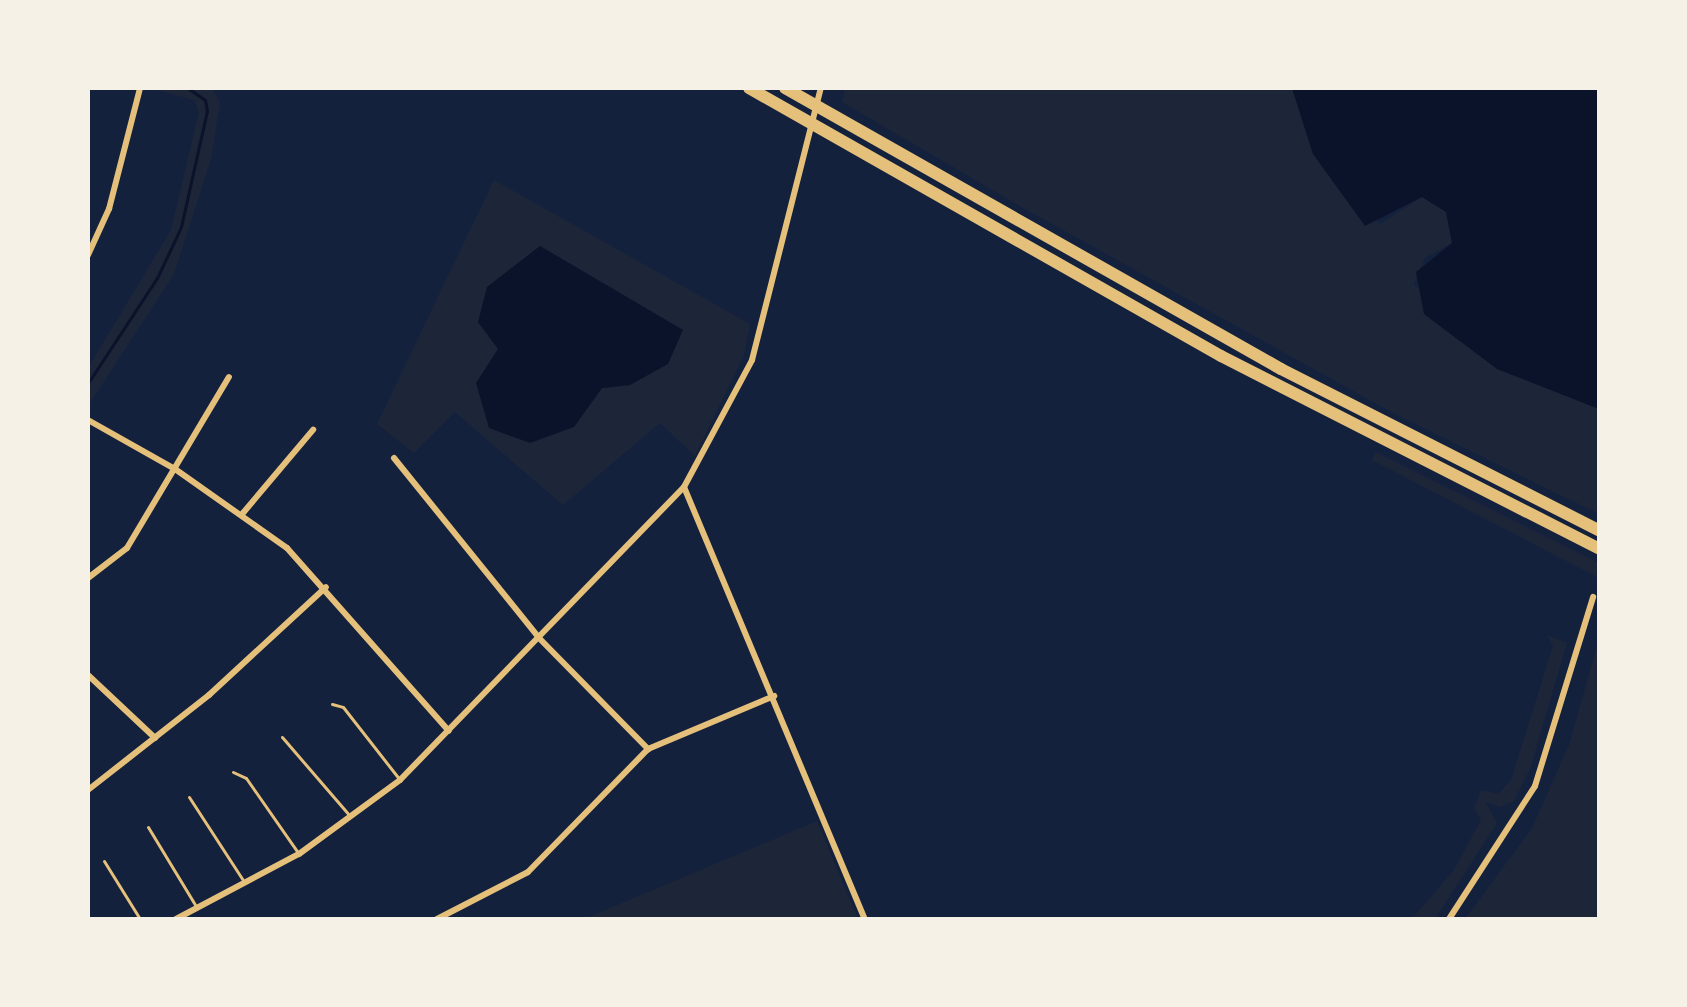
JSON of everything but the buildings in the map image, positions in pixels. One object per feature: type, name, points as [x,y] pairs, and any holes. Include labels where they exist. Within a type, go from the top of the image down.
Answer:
[{"type":"highway","points":[[749,88],[1208,349],[1599,549]]},
{"type":"highway","points":[[785,88],[1268,362],[1599,530]]},
{"type":"street","points":[[88,255],[109,209],[140,88]]},
{"type":"street","points":[[176,919],[299,854],[351,819],[400,780],[684,487],[752,360],[821,88]]},
{"type":"street","points":[[88,578],[127,548],[229,377]]},
{"type":"street","points":[[88,420],[175,469],[243,513],[326,587],[449,731]]},
{"type":"street","points":[[243,513],[313,430]]},
{"type":"street","points":[[394,458],[539,638],[648,749]]},
{"type":"street","points":[[684,487],[865,919]]},
{"type":"street","points":[[88,790],[155,738],[326,587]]},
{"type":"street","points":[[1449,919],[1535,786],[1593,597]]},
{"type":"street","points":[[88,675],[155,738]]},
{"type":"street","points":[[437,919],[528,872],[648,749],[774,696]]},
{"type":"lane","points":[[332,704],[343,707],[400,780]]},
{"type":"lane","points":[[282,737],[351,819]]},
{"type":"lane","points":[[233,772],[299,854]]},
{"type":"lane","points":[[189,797],[245,884]]},
{"type":"lane","points":[[148,827],[197,908]]},
{"type":"lane","points":[[104,861],[140,919]]},
{"type":"shaded area","points":[[149,88],[212,88],[220,103],[211,159],[174,274],[88,406],[88,368],[171,230],[199,112],[194,100]]},
{"type":"shaded area","points":[[845,88],[1292,88],[1313,154],[1380,224],[1422,197],[1446,212],[1452,243],[1425,258],[1414,284],[1497,369],[1599,409],[1599,514],[1395,414],[1025,209],[842,102]]},
{"type":"shaded area","points":[[1292,88],[1599,88],[1599,409],[1497,369],[1424,314],[1416,272],[1452,243],[1446,212],[1422,197],[1365,226],[1313,154]]},
{"type":"shaded area","points":[[494,180],[750,324],[744,355],[695,456],[660,423],[563,505],[455,412],[414,453],[377,424]],"holes":[[[540,246],[683,330],[630,385],[602,388],[574,427],[477,383],[498,349],[487,288]]]},
{"type":"shaded area","points":[[540,246],[683,330],[668,364],[630,385],[602,388],[574,427],[530,443],[489,428],[476,383],[498,349],[478,322],[487,287]]},
{"type":"shaded area","points":[[1376,452],[1599,563],[1599,578],[1372,460]]},
{"type":"shaded area","points":[[1547,635],[1567,643],[1530,769],[1514,801],[1500,807],[1485,801],[1497,823],[1435,919],[1412,919],[1454,870],[1481,820],[1474,808],[1481,790],[1498,794],[1511,780],[1553,646]]},
{"type":"shaded area","points":[[1599,639],[1599,919],[1465,919],[1532,828],[1569,745]]},
{"type":"shaded area","points":[[817,821],[858,919],[584,919]]},
{"type":"waterway","points":[[88,383],[157,278],[181,227],[207,111],[205,100],[188,88]]}]
